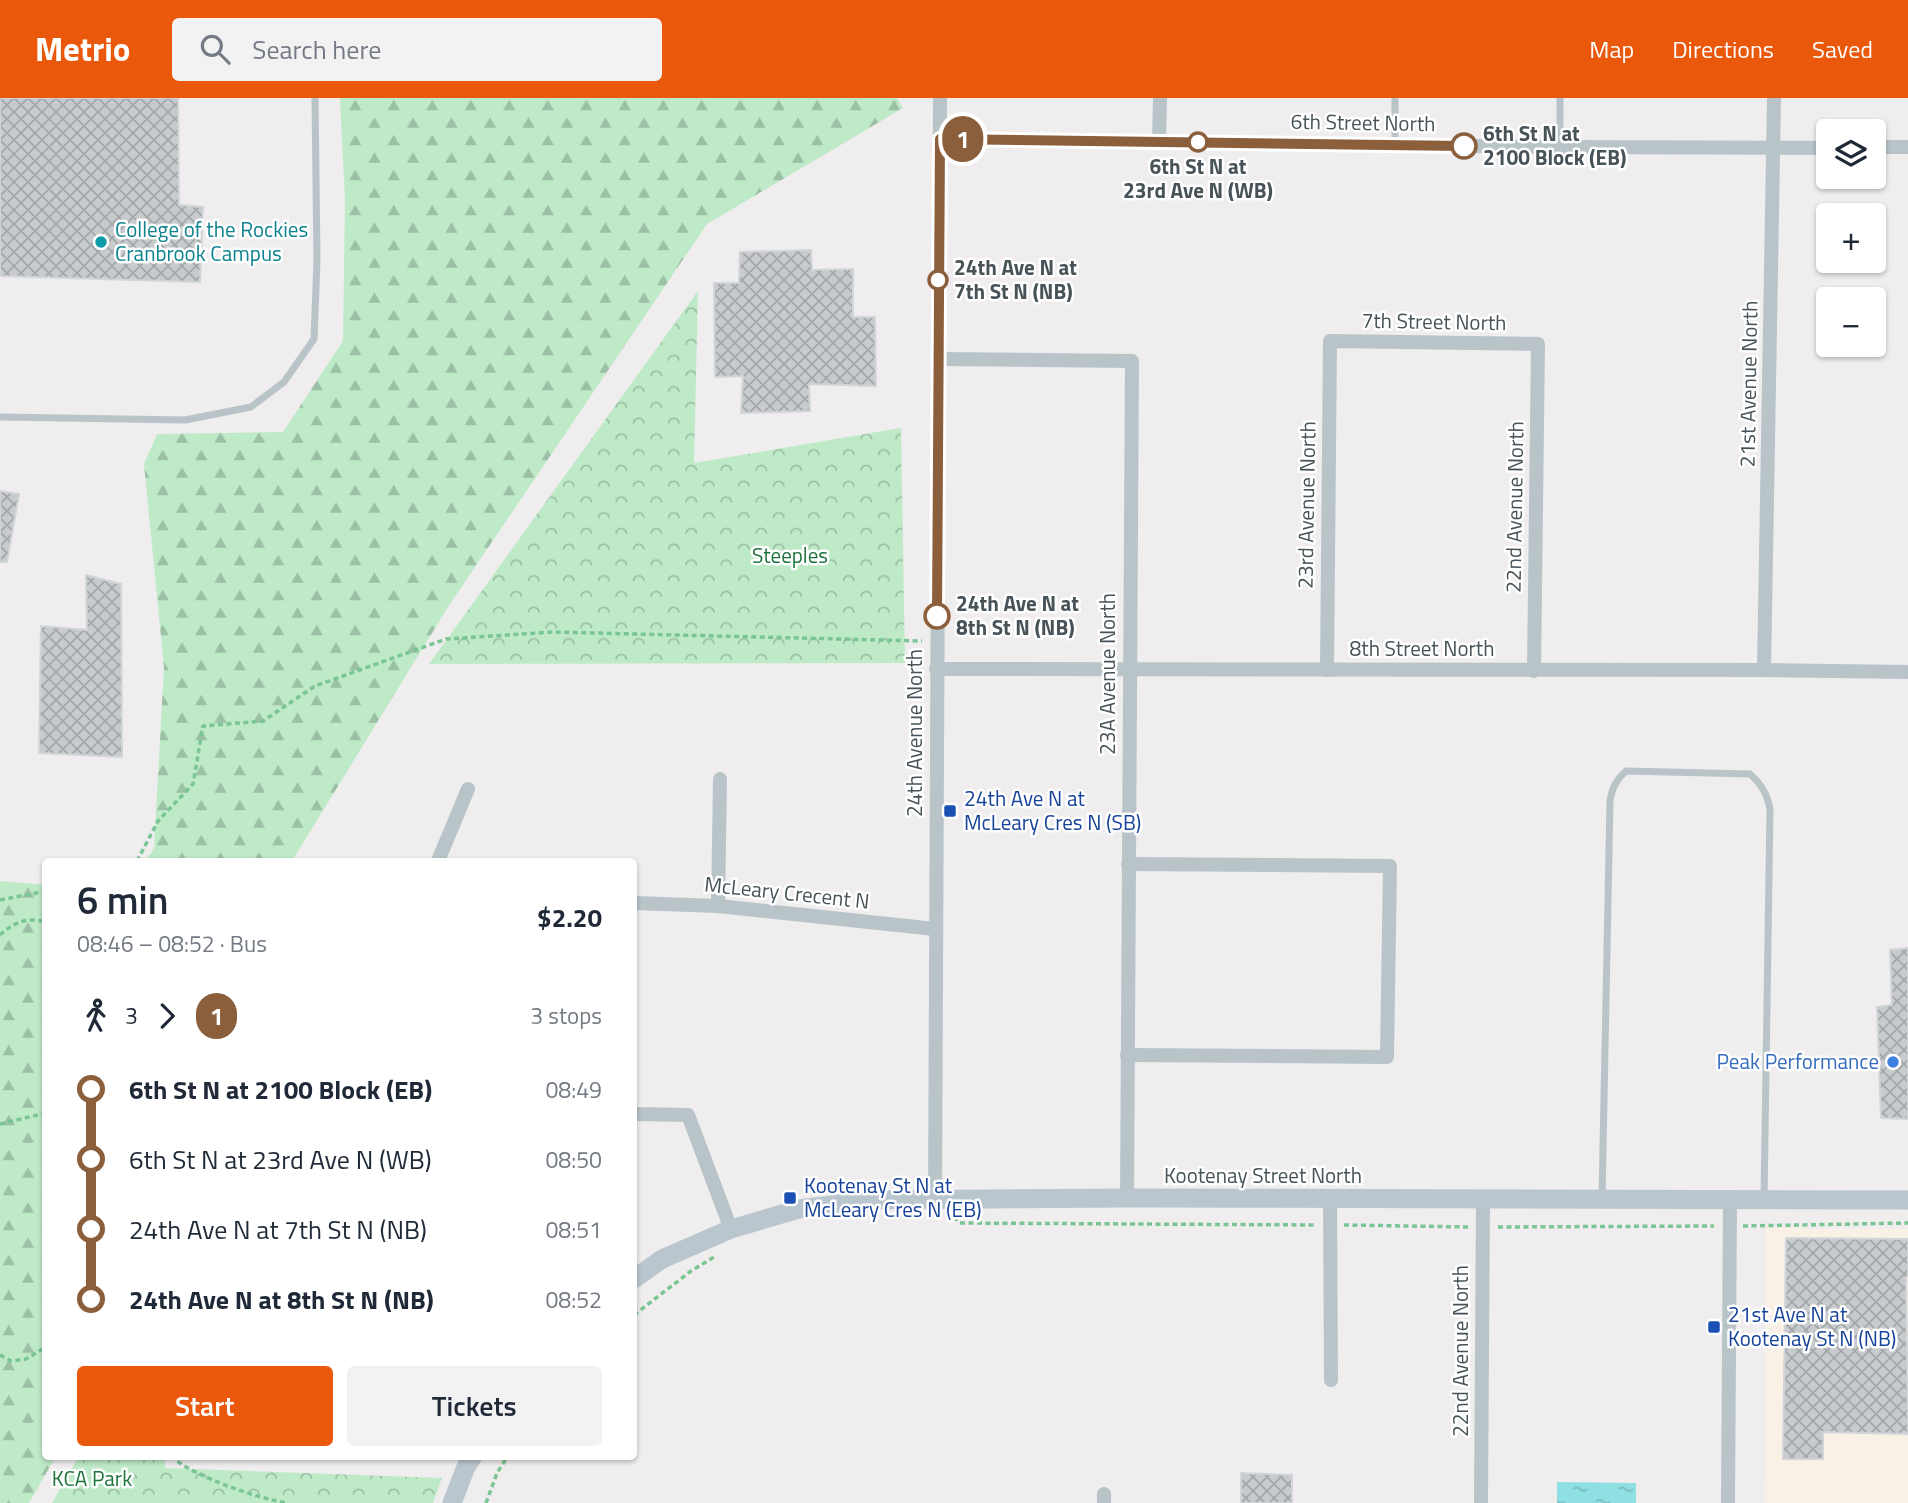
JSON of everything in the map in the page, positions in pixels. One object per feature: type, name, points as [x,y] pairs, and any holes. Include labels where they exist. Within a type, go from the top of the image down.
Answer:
[{"type":"street","name":"24th Avenue North","points":[[935,1199],[940,98]]},
{"type":"street","points":[[1159,141],[1160,98]]},
{"type":"street","name":"21st Avenue North","points":[[1764,670],[1774,98]]},
{"type":"street","name":"6th Street North","points":[[940,139],[1816,148]]},
{"type":"street","points":[[1886,147],[1908,147]]},
{"type":"street","name":"7th Street North","points":[[1330,341],[1538,344]]},
{"type":"street","name":"23rd Avenue North","points":[[1327,670],[1330,341]]},
{"type":"street","name":"22nd Avenue North","points":[[1534,671],[1538,344]]},
{"type":"street","name":"23A Avenue North","points":[[938,359],[1132,361],[1127,1198]]},
{"type":"street","name":"8th Street North","points":[[936,669],[1908,672]]},
{"type":"street","points":[[718,905],[720,779]]},
{"type":"street","points":[[439,858],[468,789]]},
{"type":"street","points":[[1127,1055],[1387,1057],[1390,866],[1128,864]]},
{"type":"street","name":"McLeary Crecent N","points":[[637,903],[718,905],[935,929]]},
{"type":"street","points":[[637,1114],[688,1115],[731,1229]]},
{"type":"street","points":[[1330,1199],[1331,1380]]},
{"type":"street","name":"Kootenay Street North","points":[[637,1277],[662,1259],[731,1229],[799,1209],[871,1200],[1908,1200]]},
{"type":"street","name":"22nd Avenue North","points":[[1481,1503],[1483,1200]]},
{"type":"street","points":[[1728,1503],[1730,1200]]},
{"type":"street","points":[[452,1503],[470,1460]]},
{"type":"lane","points":[[0,417],[185,420],[251,407],[284,382],[314,339],[317,260],[315,98]]},
{"type":"lane","points":[[1395,98],[1395,145]]},
{"type":"lane","points":[[1560,98],[1560,147]]},
{"type":"lane","points":[[1602,1200],[1610,801],[1617,779],[1626,771],[1750,774],[1761,783],[1768,795],[1770,809],[1765,1200]]},
{"type":"path","points":[[138,858],[158,821],[193,784],[203,726],[263,721],[315,686],[446,639],[553,632],[936,642]]},
{"type":"path","points":[[0,900],[42,892]]},
{"type":"path","points":[[0,935],[11,925],[24,920],[42,921]]},
{"type":"path","points":[[0,1124],[42,1114]]},
{"type":"path","points":[[935,1199],[960,1223],[1483,1227],[1908,1223]]},
{"type":"path","points":[[637,1313],[691,1271],[713,1259],[731,1229]]},
{"type":"path","points":[[0,1354],[11,1361],[26,1359],[42,1349]]},
{"type":"path","points":[[176,1460],[205,1476],[265,1500],[286,1503]]},
{"type":"path","points":[[486,1503],[497,1473],[505,1460]]},
{"type":"shaded area","points":[[1766,1228],[1908,1229],[1908,1503],[1765,1503]]},
{"type":"green space","points":[[340,98],[897,98],[903,108],[707,224],[448,607],[294,858],[147,858],[154,849],[164,667],[144,464],[157,434],[283,432],[343,341],[345,201]]},
{"type":"green space","name":"Steeples","points":[[698,291],[694,463],[901,428],[905,663],[429,664]]},
{"type":"green space","points":[[0,881],[42,885],[42,1460],[54,1460],[29,1503],[0,1503]]},
{"type":"green space","name":"KCA Park","points":[[77,1460],[165,1460],[165,1468],[442,1478],[433,1503],[52,1503]]},
{"type":"water","points":[[1557,1482],[1636,1483],[1636,1503],[1557,1503]]},
{"type":"building","name":"College of the Rockies Cranbrook Campus","points":[[0,98],[178,98],[179,205],[203,207],[200,282],[0,276]]},
{"type":"building","points":[[811,250],[812,270],[853,269],[853,317],[875,317],[876,386],[809,384],[810,411],[741,413],[743,376],[715,377],[714,283],[739,283],[740,252]]},
{"type":"building","points":[[0,491],[19,494],[7,562],[0,562]]},
{"type":"building","points":[[86,575],[121,584],[122,757],[39,753],[41,626],[87,630]]},
{"type":"building","name":"Peak Performance","points":[[1908,948],[1908,1119],[1881,1118],[1877,1007],[1892,1005],[1890,950]]},
{"type":"building","points":[[1786,1238],[1908,1239],[1908,1434],[1823,1432],[1823,1459],[1783,1459]]},
{"type":"building","points":[[1241,1473],[1292,1475],[1292,1503],[1241,1503]]},
{"type":"bus line","name":"1","points":[[937,616],[940,139],[1464,146]]},
{"type":"place","name":"6th St N at 23rd Ave N (WB)","points":[[1198,142]]},
{"type":"place","name":"6th St N at 2100 Block (EB)","points":[[1464,146]]},
{"type":"place","name":"College of the Rockies Cranbrook Campus","points":[[101,242]]},
{"type":"place","name":"24th Ave N at 7th St N (NB)","points":[[938,280]]},
{"type":"place","name":"24th Ave N at 8th St N (NB)","points":[[937,616]]},
{"type":"place","name":"24th Ave N at McLeary Cres N (SB)","points":[[950,811]]},
{"type":"place","name":"Peak Performance","points":[[1893,1062]]},
{"type":"place","name":"Kootenay St N at McLeary Cres N (EB)","points":[[790,1198]]},
{"type":"place","name":"21st Ave N at Kootenay St N (NB)","points":[[1714,1327]]}]
